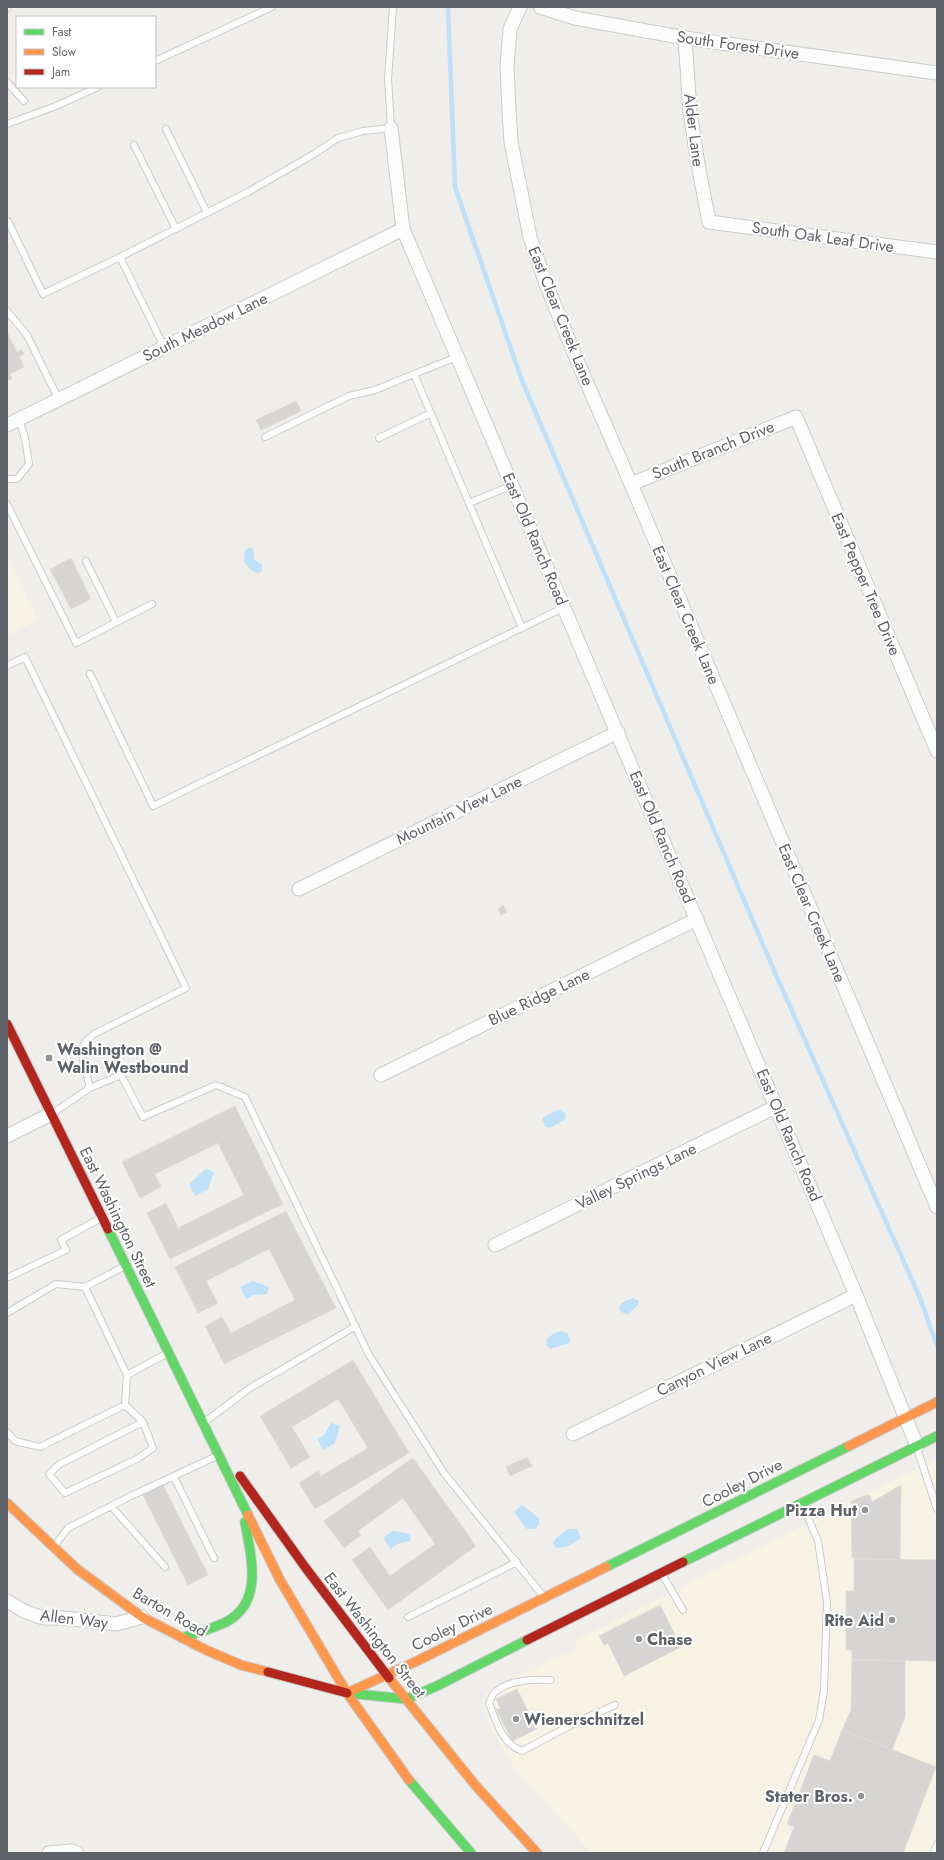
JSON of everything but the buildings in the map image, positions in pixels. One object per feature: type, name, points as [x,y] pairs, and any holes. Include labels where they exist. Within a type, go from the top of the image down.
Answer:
[{"type":"main road","name":"East Washington Street","points":[[7,1024],[280,1580],[347,1693],[404,1774],[471,1853]]},
{"type":"main road","name":"Cooley Drive","points":[[347,1693],[385,1674],[419,1660],[545,1598],[650,1550],[937,1402]]},
{"type":"main road","name":"East Washington Street","points":[[203,1423],[304,1568],[385,1674],[490,1802],[537,1853]]},
{"type":"main road","points":[[347,1693],[406,1699],[437,1686],[800,1499],[937,1436]]},
{"type":"main road","points":[[182,1638],[231,1619],[239,1613],[248,1602],[252,1587],[253,1570],[242,1502]]},
{"type":"main road","name":"Barton Road","points":[[7,1503],[77,1569],[142,1617],[182,1638],[241,1665],[347,1693]]},
{"type":"street","name":"East Clear Creek Lane","points":[[520,7],[510,29],[507,67],[511,142],[530,237],[546,284],[937,1207]]},
{"type":"street","name":"South Forest Drive","points":[[540,7],[575,18],[685,38],[937,73]]},
{"type":"street","name":"Alder Lane","points":[[685,38],[690,112],[709,222]]},
{"type":"street","name":"East Old Ranch Road","points":[[391,128],[403,229],[777,1106],[917,1446]]},
{"type":"street","name":"South Oak Leaf Drive","points":[[709,222],[937,252]]},
{"type":"street","name":"South Meadow Lane","points":[[13,423],[403,229]]},
{"type":"street","name":"South Branch Drive","points":[[631,484],[796,417]]},
{"type":"street","name":"East Pepper Tree Drive","points":[[796,417],[937,751]]},
{"type":"street","name":"Mountain View Lane","points":[[299,889],[618,732]]},
{"type":"street","name":"Blue Ridge Lane","points":[[381,1075],[697,919]]},
{"type":"street","name":"Valley Springs Lane","points":[[495,1245],[777,1106]]},
{"type":"street","points":[[7,1136],[52,1114]]},
{"type":"street","name":"Canyon View Lane","points":[[573,1434],[856,1295]]},
{"type":"street","name":"Allen Way","points":[[7,1602],[24,1611],[43,1618],[64,1618],[116,1624],[142,1617]]},
{"type":"street","points":[[48,1853],[71,1851],[77,1853]]},
{"type":"lane","points":[[156,61],[272,7]]},
{"type":"lane","points":[[7,221],[43,294],[176,229],[261,184],[314,154],[338,138],[363,131],[391,128],[388,79],[392,7]]},
{"type":"lane","points":[[7,82],[24,101]]},
{"type":"lane","points":[[7,124],[56,106],[96,88]]},
{"type":"lane","points":[[166,129],[208,212]]},
{"type":"lane","points":[[134,145],[176,229]]},
{"type":"lane","points":[[120,257],[164,347]]},
{"type":"lane","points":[[7,311],[27,335],[59,400]]},
{"type":"lane","points":[[265,437],[349,396],[375,390],[458,357]]},
{"type":"lane","points":[[414,374],[522,628]]},
{"type":"lane","points":[[379,438],[430,413]]},
{"type":"lane","points":[[7,479],[17,479],[29,464],[25,438],[13,423]]},
{"type":"lane","points":[[469,504],[513,485]]},
{"type":"lane","points":[[7,504],[76,643],[152,604]]},
{"type":"lane","points":[[86,562],[116,622]]},
{"type":"lane","points":[[90,674],[153,806],[564,607]]},
{"type":"lane","points":[[7,666],[25,657],[186,988],[94,1034],[86,1041],[81,1051],[90,1088]]},
{"type":"lane","points":[[52,1114],[90,1088],[121,1075],[143,1116],[216,1085],[245,1098],[370,1355],[444,1473],[545,1598]]},
{"type":"lane","points":[[9,1277],[66,1250],[61,1240],[102,1217]]},
{"type":"lane","points":[[7,1313],[56,1284],[85,1287],[126,1266]]},
{"type":"lane","points":[[85,1287],[127,1374],[125,1405]]},
{"type":"lane","points":[[203,1423],[250,1388],[356,1326]]},
{"type":"lane","points":[[127,1374],[168,1353]]},
{"type":"lane","points":[[125,1405],[143,1422],[153,1448],[137,1460],[65,1494],[49,1474],[60,1464],[143,1422]]},
{"type":"lane","points":[[7,1432],[15,1441],[40,1447],[125,1405]]},
{"type":"lane","points":[[917,1446],[937,1509]]},
{"type":"lane","points":[[54,1547],[68,1528],[218,1456]]},
{"type":"lane","points":[[174,1477],[214,1558]]},
{"type":"lane","points":[[763,1853],[819,1720],[824,1691],[827,1602],[818,1541],[800,1499]]},
{"type":"lane","points":[[112,1506],[165,1567]]},
{"type":"lane","points":[[408,1617],[516,1562]]},
{"type":"lane","points":[[660,1570],[683,1610]]},
{"type":"lane","points":[[551,1680],[531,1679],[515,1682],[494,1692],[489,1703],[499,1729],[514,1748],[522,1751],[575,1723],[615,1705]]},
{"type":"lane","points":[[934,1853],[937,1844]]},
{"type":"shaded area","points":[[7,556],[38,620],[7,636]]},
{"type":"shaded area","points":[[937,1458],[937,1853],[592,1853],[515,1770],[490,1726],[483,1702],[486,1691],[578,1648],[575,1641],[791,1532],[850,1499],[879,1488]]},
{"type":"water","points":[[247,548],[252,548],[254,552],[254,559],[262,565],[262,571],[259,573],[251,570],[244,560]]},
{"type":"water","points":[[560,1109],[566,1114],[565,1120],[549,1128],[545,1126],[542,1118]]},
{"type":"water","points":[[206,1169],[214,1172],[208,1189],[195,1196],[189,1184]]},
{"type":"water","points":[[253,1281],[269,1287],[267,1294],[254,1295],[246,1299],[240,1287]]},
{"type":"water","points":[[633,1298],[639,1301],[639,1304],[627,1315],[620,1311],[619,1307],[622,1303]]},
{"type":"water","points":[[560,1331],[567,1333],[570,1340],[569,1343],[550,1349],[546,1344],[549,1337]]},
{"type":"water","points":[[331,1423],[340,1426],[335,1443],[323,1450],[317,1439],[324,1435]]},
{"type":"water","points":[[522,1505],[539,1518],[539,1524],[535,1529],[527,1529],[514,1512]]},
{"type":"water","points":[[568,1529],[577,1529],[581,1538],[569,1546],[556,1548],[553,1543],[554,1541]]},
{"type":"water","points":[[393,1531],[411,1534],[410,1541],[397,1544],[391,1549],[383,1538]]},
{"type":"waterway","points":[[448,7],[455,187],[521,378],[776,975],[920,1298],[937,1346]]},
{"type":"traffic: fast","points":[[108,1229],[248,1515]]},
{"type":"traffic: fast","points":[[683,1562],[937,1436]]},
{"type":"traffic: fast","points":[[606,1567],[849,1446]]},
{"type":"traffic: fast","points":[[182,1638],[226,1622],[238,1613],[246,1603],[250,1591],[252,1564],[245,1522]]},
{"type":"traffic: fast","points":[[347,1693],[406,1699],[437,1686],[527,1640]]},
{"type":"traffic: fast","points":[[409,1780],[471,1853]]},
{"type":"traffic: slow","points":[[849,1446],[937,1402]]},
{"type":"traffic: slow","points":[[7,1503],[77,1569],[142,1617],[206,1650],[241,1665],[268,1672]]},
{"type":"traffic: slow","points":[[248,1515],[280,1580],[347,1693],[409,1780]]},
{"type":"traffic: slow","points":[[347,1693],[419,1660],[606,1567]]},
{"type":"traffic: slow","points":[[389,1678],[476,1786],[537,1853]]},
{"type":"traffic: jam","points":[[7,1024],[108,1229]]},
{"type":"traffic: jam","points":[[240,1476],[305,1567],[389,1678]]},
{"type":"traffic: jam","points":[[527,1640],[683,1562]]},
{"type":"traffic: jam","points":[[268,1672],[347,1693]]},
{"type":"place","name":"Washington @ Walin Westbound","points":[[49,1058]]},
{"type":"place","name":"Pizza Hut","points":[[865,1510]]},
{"type":"place","name":"Rite Aid","points":[[892,1620]]},
{"type":"place","name":"Chase","points":[[639,1639]]},
{"type":"place","name":"Wienerschnitzel","points":[[516,1719]]},
{"type":"place","name":"Stater Bros.","points":[[861,1796]]}]
